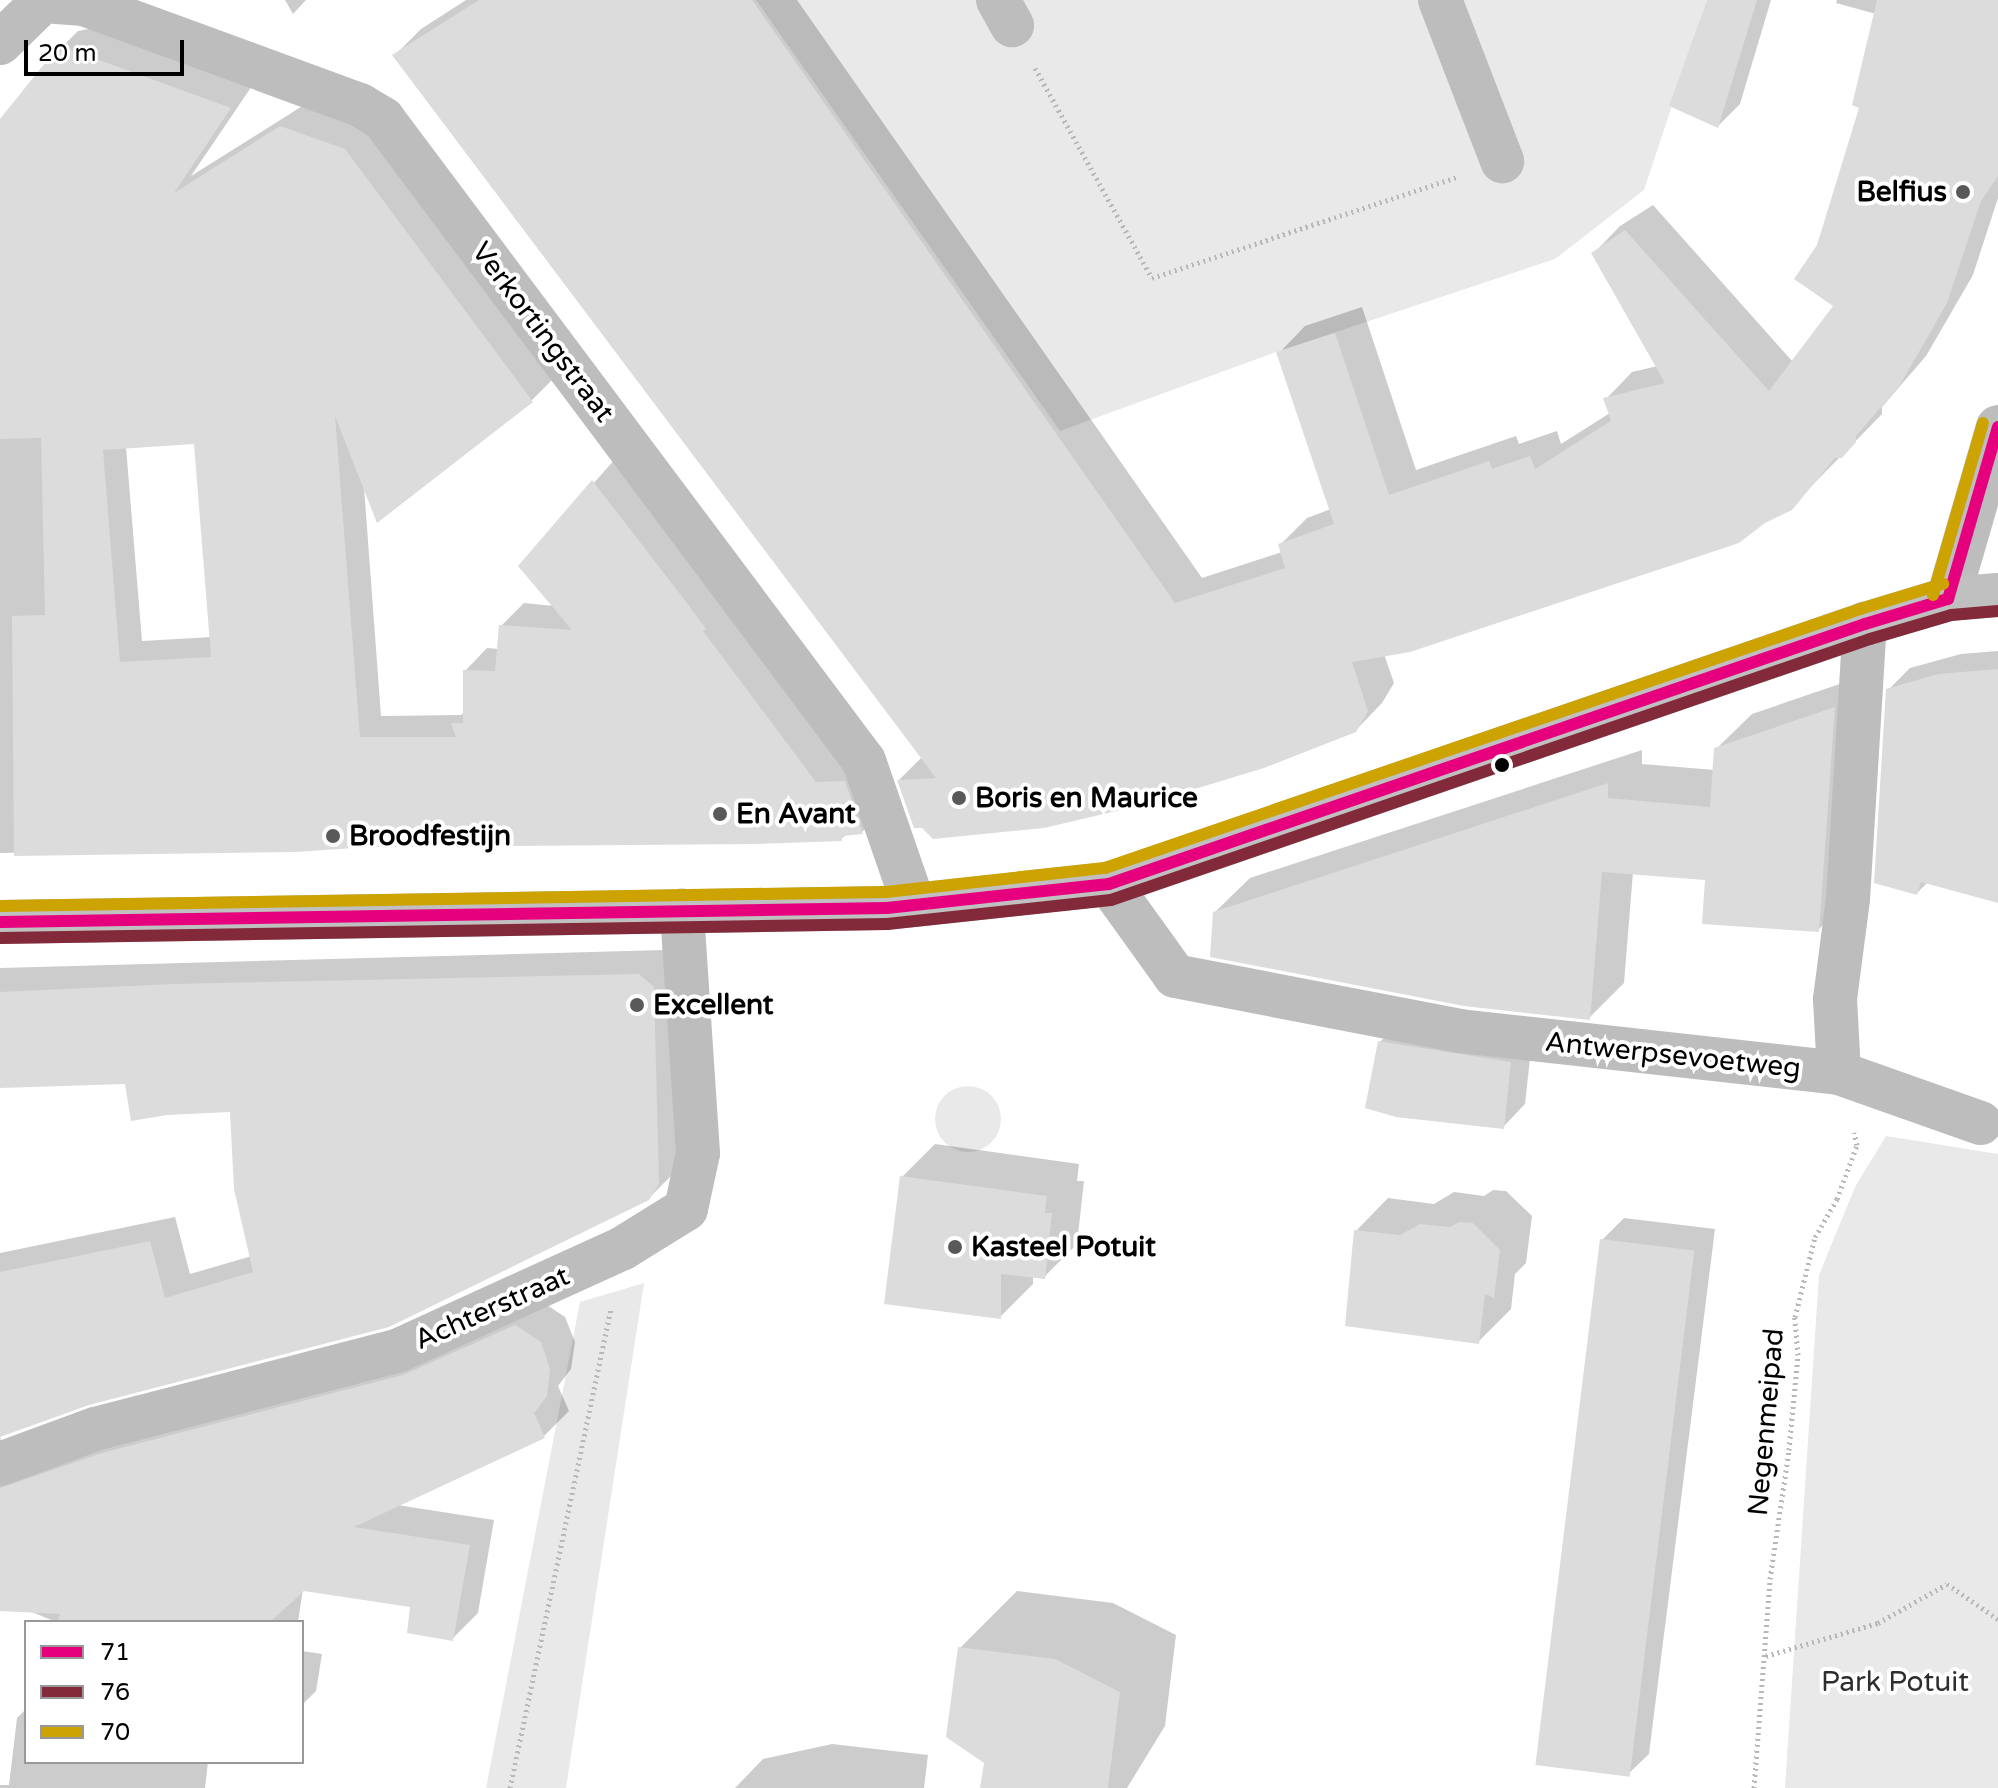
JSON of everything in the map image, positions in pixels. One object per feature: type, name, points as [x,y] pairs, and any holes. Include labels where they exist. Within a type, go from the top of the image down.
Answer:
[{"type":"main road","points":[[0,922],[914,905],[1109,884],[1865,624],[1948,599],[1998,595]]},
{"type":"street","name":"Verkortingstraat","points":[[0,43],[42,0],[84,4],[360,105],[383,119],[864,761],[914,905]]},
{"type":"street","points":[[1440,0],[1502,161]]},
{"type":"street","points":[[1948,599],[1998,427]]},
{"type":"street","name":"Antwerpsevoetweg","points":[[1109,884],[1175,976],[1460,1031],[1839,1073],[1835,999],[1848,899],[1865,624]]},
{"type":"street","name":"Achterstraat","points":[[0,1464],[95,1429],[397,1351],[623,1248],[686,1209],[698,1153],[682,911]]},
{"type":"street","points":[[1839,1073],[1980,1123]]},
{"type":"path","points":[[1005,12],[1152,278],[1502,161]]},
{"type":"path","name":"Negenmeipad","points":[[1754,1788],[1770,1579],[1789,1450],[1798,1355],[1795,1317],[1815,1237],[1837,1199],[1857,1145],[1839,1073]]},
{"type":"path","points":[[510,1788],[623,1248]]},
{"type":"path","points":[[1766,1656],[1878,1623],[1947,1584],[1998,1619]]},
{"type":"green space","points":[[756,0],[1707,0],[1644,190],[1555,259],[1276,352],[1060,431]]},
{"type":"green space","points":[[974,1086],[992,1095],[999,1106],[999,1132],[992,1143],[981,1150],[962,1152],[949,1147],[940,1138],[935,1113],[940,1100],[949,1091]]},
{"type":"green space","name":"Park Potuit","points":[[1886,1136],[1998,1154],[1998,1788],[1785,1788],[1819,1275],[1855,1187]]},
{"type":"green space","points":[[644,1283],[566,1788],[486,1788],[580,1302]]},
{"type":"building","points":[[479,0],[752,0],[1175,603],[1285,568],[1278,544],[1334,524],[1276,352],[1335,333],[1389,495],[1489,461],[1492,469],[1530,456],[1535,469],[1611,421],[1603,398],[1665,383],[1591,253],[1625,230],[1769,391],[1833,306],[1794,279],[1817,245],[1859,108],[1852,105],[1877,0],[1998,0],[1998,176],[1981,201],[1947,303],[1900,385],[1856,436],[1856,442],[1842,458],[1835,458],[1792,510],[1765,523],[1739,543],[1410,652],[1352,662],[1368,711],[1356,732],[1264,768],[1142,805],[1044,828],[933,839],[922,828],[914,828],[897,780],[936,778],[392,55]]},
{"type":"building","points":[[1707,0],[1757,0],[1718,128],[1669,106]]},
{"type":"building","points":[[69,49],[231,108],[174,193],[280,126],[345,149],[533,402],[377,523],[335,416],[360,737],[456,737],[451,723],[463,723],[463,670],[495,671],[499,625],[572,630],[518,566],[592,480],[687,603],[706,629],[703,631],[816,782],[845,781],[863,834],[842,836],[842,841],[753,844],[368,847],[296,852],[14,856],[12,616],[45,615],[41,438],[0,439],[0,119],[53,53]],"holes":[[[194,444],[211,657],[120,662],[103,450]]]},
{"type":"building","points":[[1998,669],[1998,903],[1921,882],[1917,895],[1874,883],[1886,689],[1938,674]]},
{"type":"building","points":[[1835,707],[1819,932],[1702,924],[1705,880],[1602,872],[1590,1020],[1464,1006],[1210,957],[1213,912],[1608,783],[1608,798],[1710,807],[1714,748]]},
{"type":"building","points":[[639,974],[654,987],[659,1184],[649,1200],[389,1327],[89,1405],[0,1437],[0,1272],[150,1241],[165,1298],[253,1272],[234,1189],[230,1112],[167,1115],[131,1121],[125,1084],[0,1088],[0,992],[173,984]]},
{"type":"building","points":[[1378,1041],[1511,1062],[1504,1129],[1396,1117],[1365,1108]]},
{"type":"building","name":"Kasteel Potuit","points":[[900,1176],[1047,1196],[1045,1213],[1052,1213],[1045,1279],[1001,1274],[1001,1319],[884,1304]]},
{"type":"building","points":[[1459,1222],[1473,1223],[1500,1250],[1494,1298],[1485,1294],[1479,1344],[1345,1326],[1354,1230],[1400,1235],[1420,1224],[1450,1227]]},
{"type":"building","points":[[1600,1239],[1694,1251],[1630,1777],[1535,1765]]},
{"type":"building","points":[[515,1325],[541,1342],[550,1369],[547,1396],[534,1413],[545,1438],[354,1527],[470,1545],[453,1641],[407,1633],[410,1607],[304,1591],[272,1620],[58,1620],[60,1614],[0,1611],[0,1488],[102,1453],[403,1375]]},
{"type":"building","points":[[958,1647],[1055,1659],[1120,1692],[1108,1788],[980,1788],[984,1763],[946,1737]]},
{"type":"transit line","name":"70","points":[[1933,595],[1983,423]]},
{"type":"transit line","name":"71","points":[[1948,599],[1998,427]]},
{"type":"transit line","name":"70","points":[[0,906],[886,892],[1105,868],[1860,609],[1943,584]]},
{"type":"transit line","name":"71","points":[[0,922],[887,908],[1109,884],[1865,624],[1948,599]]},
{"type":"transit line","name":"76","points":[[0,938],[887,924],[1111,900],[1870,639],[1951,615],[1998,611]]},
{"type":"place","name":"Belfius","points":[[1963,192]]},
{"type":"place","name":"Boris en Maurice","points":[[959,798]]},
{"type":"place","name":"En Avant","points":[[720,814]]},
{"type":"place","name":"Broodfestijn","points":[[333,836]]},
{"type":"place","name":"Excellent","points":[[637,1005]]},
{"type":"place","name":"Kasteel Potuit","points":[[955,1247]]}]
